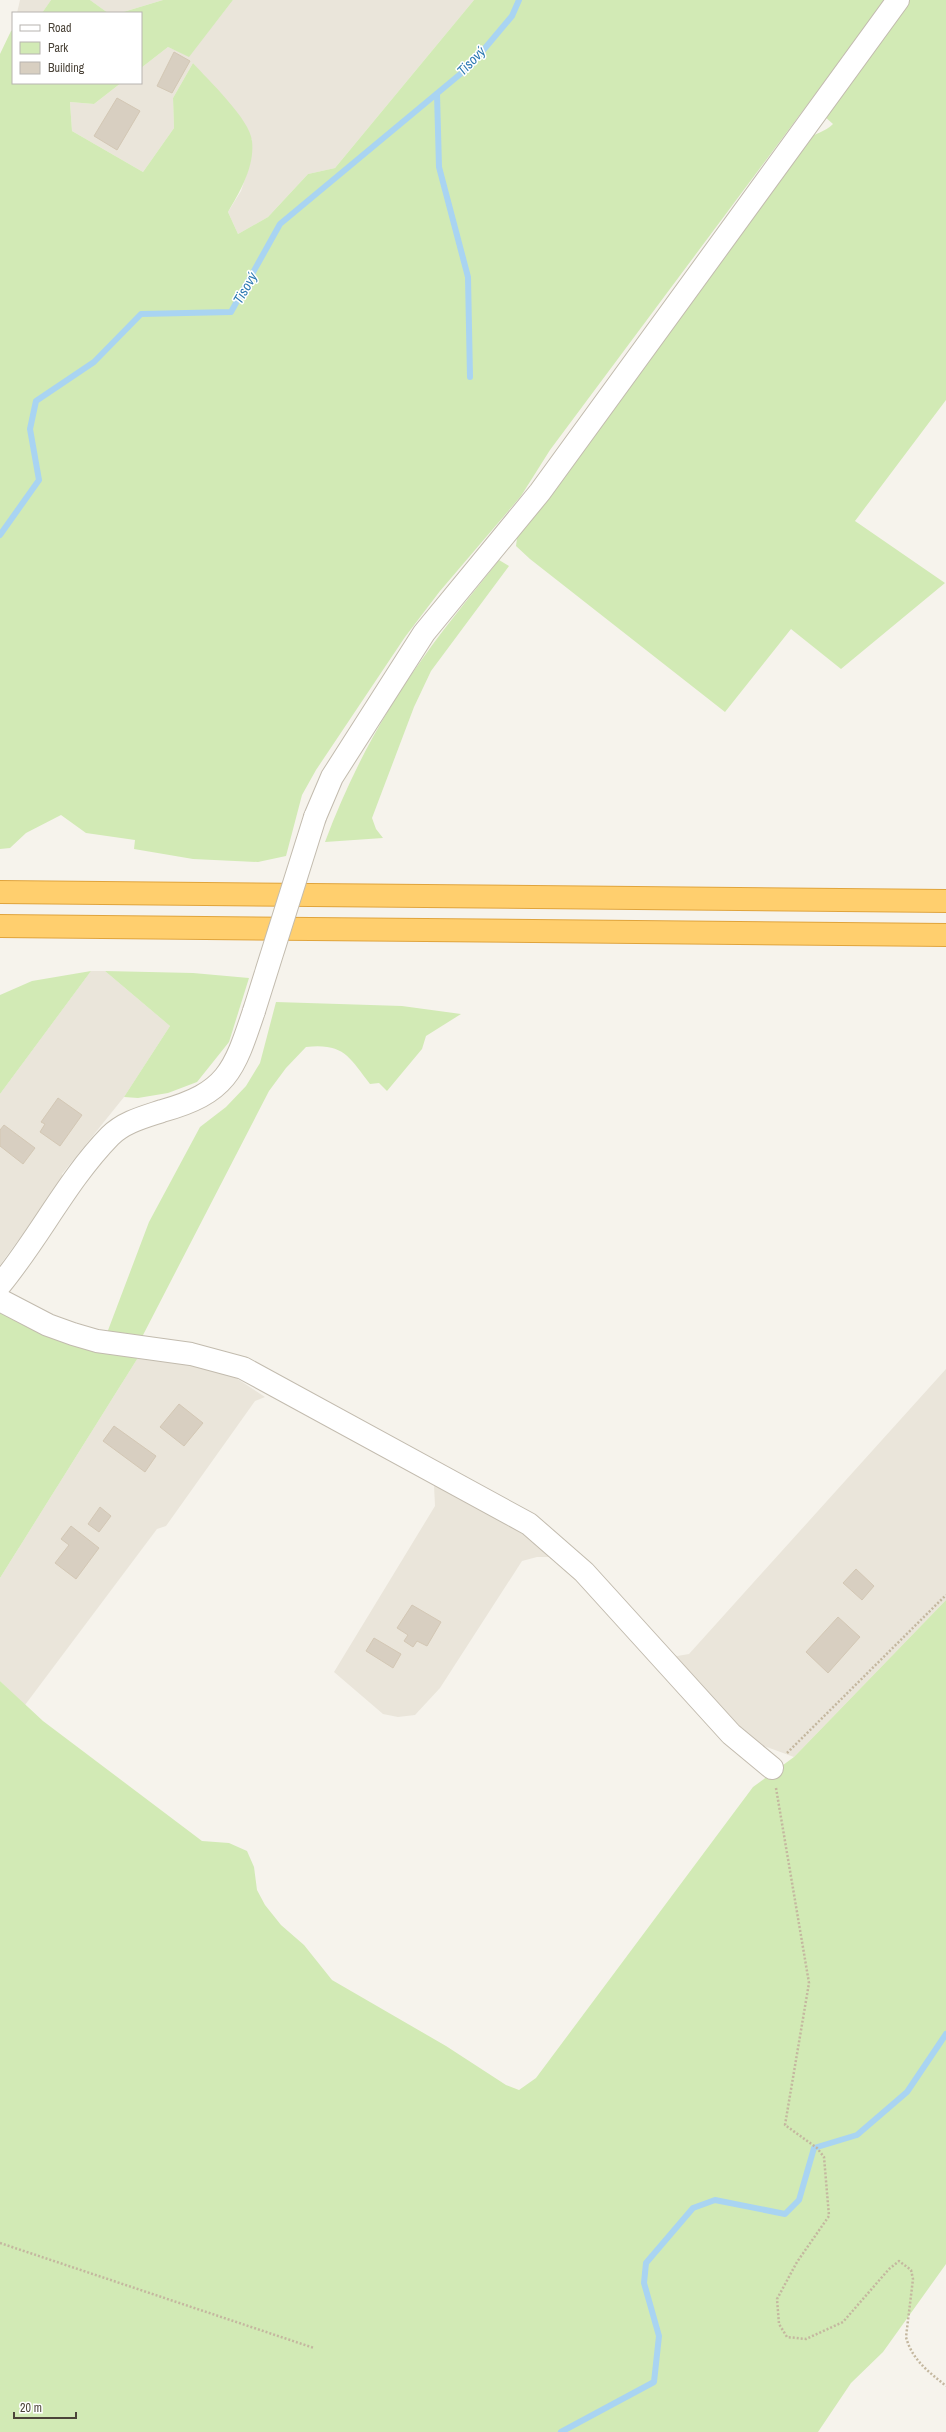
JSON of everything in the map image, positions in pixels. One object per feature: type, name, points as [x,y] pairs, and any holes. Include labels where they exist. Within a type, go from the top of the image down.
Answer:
[{"type":"highway","points":[[0,892],[946,901]]},
{"type":"highway","points":[[0,926],[946,936]]},
{"type":"street","points":[[0,1285],[92,1155],[112,1134],[138,1118],[199,1099],[221,1082],[238,1059],[315,817],[332,777],[424,633],[540,492],[898,0]]},
{"type":"street","points":[[0,1300],[48,1325],[97,1341],[191,1354],[243,1368],[529,1524],[584,1572],[731,1734],[772,1768]]},
{"type":"path","points":[[946,1595],[828,1709],[772,1768],[809,1983],[785,2125],[812,2146],[817,2148],[824,2157],[829,2216],[797,2262],[777,2298],[779,2324],[787,2337],[806,2339],[843,2322],[889,2269],[899,2260],[911,2270],[913,2279],[906,2338],[908,2346],[915,2358],[924,2368],[946,2386]]},
{"type":"path","points":[[0,2243],[314,2348]]},
{"type":"shaded area","points":[[20,0],[51,0],[43,12],[17,12]]},
{"type":"shaded area","points":[[90,0],[163,0],[123,12],[107,12]]},
{"type":"shaded area","points":[[233,0],[474,0],[335,168],[308,174],[268,217],[238,234],[228,212],[241,191],[250,164],[252,140],[193,63],[173,98],[174,128],[143,172],[72,131],[70,102],[94,104],[120,84],[142,84],[142,67],[168,47],[189,56]]},
{"type":"shaded area","points":[[91,971],[105,971],[170,1026],[124,1097],[62,1174],[63,1179],[0,1265],[0,1094]]},
{"type":"shaded area","points":[[139,1356],[205,1363],[233,1376],[265,1397],[255,1401],[166,1526],[157,1529],[25,1705],[0,1681],[0,1578]]},
{"type":"shaded area","points":[[946,1369],[946,1600],[794,1757],[756,1743],[736,1725],[669,1653],[677,1656],[689,1654]]},
{"type":"shaded area","points":[[434,1485],[473,1503],[531,1537],[554,1557],[537,1557],[522,1561],[440,1688],[415,1715],[398,1717],[383,1714],[334,1672],[435,1506]]},
{"type":"green space","points":[[51,0],[90,0],[107,12],[43,12]]},
{"type":"green space","points":[[163,0],[233,0],[189,57],[168,47],[142,67],[142,12],[123,12]]},
{"type":"green space","points":[[474,0],[886,0],[844,57],[842,56],[550,450],[521,496],[440,591],[405,637],[316,770],[302,795],[286,856],[258,862],[193,859],[134,849],[135,840],[86,833],[61,815],[26,833],[10,848],[0,849],[0,54],[11,31],[12,84],[120,84],[94,104],[70,102],[72,131],[143,172],[174,128],[173,98],[193,63],[218,89],[236,111],[250,132],[252,150],[249,169],[242,187],[228,212],[238,234],[268,217],[308,174],[335,168]]},
{"type":"green space","points":[[910,0],[946,0],[946,400],[855,521],[945,583],[841,669],[791,629],[725,712],[530,559],[516,546],[517,538],[806,140],[827,129],[833,124],[824,116]]},
{"type":"green space","points":[[499,560],[509,566],[431,671],[414,707],[372,818],[376,829],[383,838],[325,842],[334,818],[356,770],[394,701],[432,645]]},
{"type":"green space","points":[[91,971],[0,1094],[0,995],[32,981]]},
{"type":"green space","points":[[105,971],[193,973],[249,978],[229,1042],[197,1082],[168,1093],[138,1098],[124,1097],[170,1026]]},
{"type":"green space","points":[[276,1002],[402,1006],[461,1014],[426,1036],[422,1049],[387,1091],[379,1083],[370,1084],[351,1059],[337,1050],[319,1046],[306,1047],[286,1068],[269,1091],[142,1337],[107,1333],[149,1222],[200,1127],[226,1107],[246,1086],[260,1063]]},
{"type":"green space","points":[[0,1312],[139,1356],[0,1578]]},
{"type":"green space","points":[[946,1600],[946,2264],[883,2352],[851,2383],[818,2432],[0,2432],[0,1681],[43,1721],[202,1841],[229,1843],[247,1851],[254,1867],[257,1890],[265,1905],[281,1925],[304,1945],[332,1980],[446,2046],[506,2085],[519,2090],[536,2078],[753,1787],[794,1757]]},
{"type":"building","points":[[174,52],[190,61],[172,93],[157,86]]},
{"type":"building","points":[[117,98],[140,111],[117,150],[94,136]]},
{"type":"building","points":[[58,1098],[82,1115],[60,1146],[40,1132],[45,1124],[41,1122]]},
{"type":"building","points":[[4,1125],[35,1148],[23,1164],[0,1146],[0,1130]]},
{"type":"building","points":[[179,1404],[203,1423],[184,1446],[160,1427]]},
{"type":"building","points":[[114,1426],[156,1456],[145,1472],[103,1441]]},
{"type":"building","points":[[100,1507],[111,1516],[99,1532],[88,1524]]},
{"type":"building","points":[[71,1526],[99,1548],[76,1579],[55,1563],[69,1545],[61,1539]]},
{"type":"building","points":[[856,1569],[874,1586],[862,1600],[843,1583]]},
{"type":"building","points":[[412,1605],[441,1622],[427,1646],[417,1641],[413,1647],[404,1641],[408,1635],[397,1628]]},
{"type":"building","points":[[838,1617],[860,1637],[828,1673],[806,1652]]},
{"type":"building","points":[[374,1638],[401,1654],[393,1668],[366,1651]]},
{"type":"waterway","name":"Tisový","points":[[0,535],[39,480],[30,429],[36,401],[94,362],[141,314],[231,312],[280,224],[470,66],[512,16],[519,0]]},
{"type":"waterway","points":[[437,94],[439,167],[468,277],[470,377]]},
{"type":"waterway","points":[[561,2432],[654,2382],[659,2336],[644,2283],[646,2263],[693,2208],[715,2200],[785,2214],[799,2200],[814,2148],[857,2135],[907,2092],[946,2034]]}]
